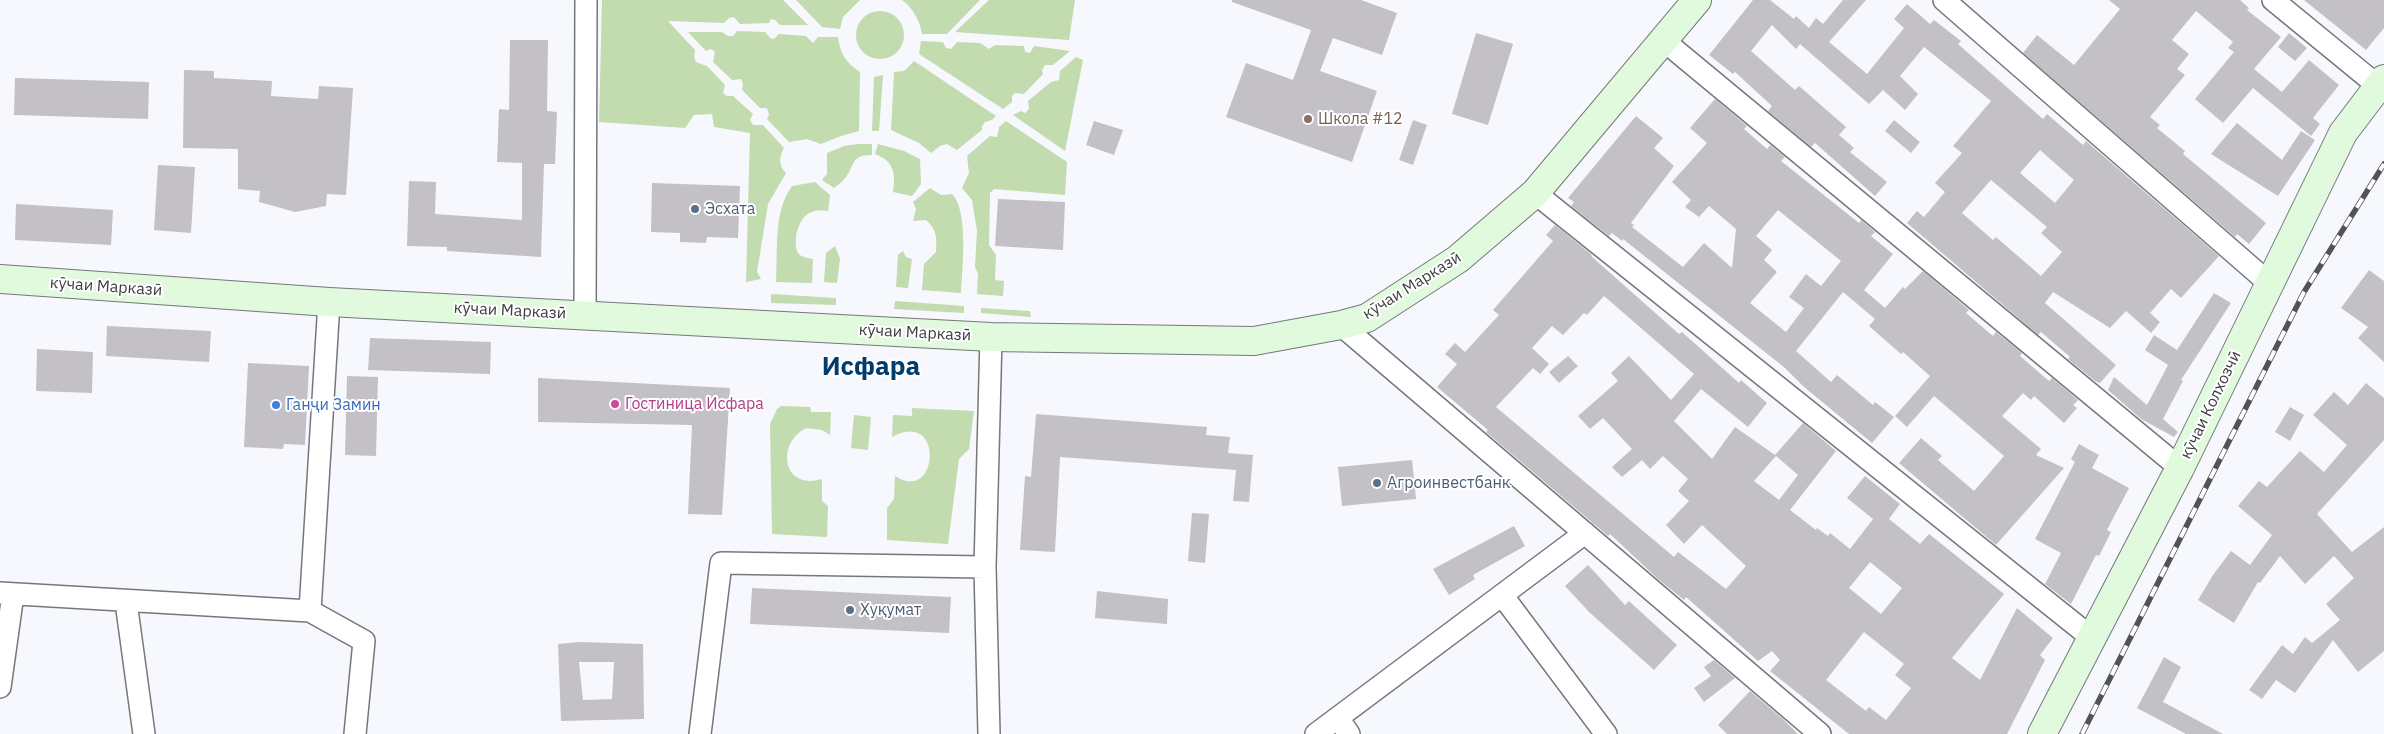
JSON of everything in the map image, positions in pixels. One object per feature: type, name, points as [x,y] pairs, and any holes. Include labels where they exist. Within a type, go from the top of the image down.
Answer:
[{"type":"main road","name":"кӯчаи Марказӣ","points":[[0,279],[329,302],[990,337],[1254,341],[1341,325],[1367,318],[1458,259],[1535,192],[1697,0]]},
{"type":"main road","name":"кӯчаи Колхозчӣ","points":[[2042,734],[2180,468],[2343,132],[2381,82]]},
{"type":"street","points":[[585,315],[586,0]]},
{"type":"street","points":[[1944,0],[2270,284]]},
{"type":"street","points":[[2273,0],[2381,82]]},
{"type":"street","points":[[1663,40],[2180,468]]},
{"type":"street","points":[[1535,192],[2092,638]]},
{"type":"street","points":[[310,611],[329,302]]},
{"type":"street","points":[[1341,325],[1820,734]]},
{"type":"street","points":[[989,734],[985,567],[990,337]]},
{"type":"street","points":[[1316,734],[1344,726],[1502,595],[1585,533]]},
{"type":"street","points":[[700,734],[721,563],[985,567]]},
{"type":"street","points":[[0,687],[7,594],[310,611],[364,642],[355,734]]},
{"type":"street","points":[[1502,595],[1606,734]]},
{"type":"street","points":[[126,602],[144,734]]},
{"type":"green space","points":[[602,0],[783,0],[808,25],[780,25],[771,19],[769,23],[740,24],[734,17],[729,18],[724,23],[668,21],[695,50],[694,57],[696,62],[707,66],[725,85],[723,93],[727,96],[733,96],[753,114],[750,120],[753,125],[763,125],[784,148],[780,161],[786,173],[768,204],[757,272],[761,279],[746,282],[750,133],[714,127],[712,114],[694,115],[685,128],[599,122]]},
{"type":"green space","points":[[796,0],[860,0],[843,17],[840,29],[822,27]]},
{"type":"green space","points":[[902,0],[980,0],[947,34],[922,34],[920,24],[915,15]]},
{"type":"green space","points":[[989,0],[1075,0],[1069,40],[955,32]]},
{"type":"green space","points":[[880,11],[889,13],[897,18],[902,26],[904,35],[902,44],[897,52],[889,57],[880,59],[871,57],[863,52],[858,44],[856,35],[858,26],[863,18],[871,13]]},
{"type":"green space","points":[[737,31],[765,32],[770,38],[774,39],[779,34],[806,36],[813,43],[818,37],[838,37],[844,57],[860,72],[859,131],[821,144],[807,139],[789,142],[767,119],[769,115],[767,108],[760,108],[742,90],[743,84],[741,79],[732,80],[713,62],[715,52],[711,49],[706,51],[688,32],[722,32],[728,36],[733,36]]},
{"type":"green space","points":[[921,41],[943,42],[946,48],[951,49],[957,42],[980,43],[989,49],[995,45],[1024,46],[1025,52],[1030,53],[1034,46],[1070,51],[1053,65],[1045,65],[1042,70],[1043,74],[1024,94],[1015,93],[1012,96],[1012,102],[1003,109],[919,54]]},
{"type":"green space","points":[[1076,57],[1083,60],[1065,151],[1013,115],[1021,111],[1025,113],[1029,109],[1028,101],[1051,82],[1059,80],[1060,71]]},
{"type":"green space","points":[[914,61],[996,116],[992,120],[985,122],[982,130],[957,150],[947,144],[940,146],[931,153],[919,143],[891,130],[894,72],[904,71]]},
{"type":"green space","points":[[883,75],[879,131],[872,131],[874,77]]},
{"type":"green space","points":[[1006,121],[1067,162],[1065,195],[994,189],[990,193],[989,245],[996,255],[995,280],[1004,281],[1003,296],[977,294],[978,274],[975,267],[977,231],[972,200],[962,188],[969,173],[967,156],[990,136],[997,137],[999,127]]},
{"type":"green space","points":[[872,144],[872,155],[865,155],[857,159],[846,177],[834,188],[822,180],[827,174],[827,153],[844,146]]},
{"type":"green space","points":[[878,144],[904,151],[920,159],[921,184],[912,196],[893,192],[894,174],[890,164],[875,154]]},
{"type":"green space","points":[[815,182],[830,195],[828,211],[815,211],[806,216],[799,225],[796,237],[798,253],[803,257],[813,259],[812,283],[776,282],[779,220],[786,196],[792,186]]},
{"type":"green space","points":[[930,188],[941,195],[952,194],[961,213],[963,256],[961,293],[922,290],[924,264],[936,252],[936,239],[930,223],[926,220],[913,221],[916,209],[913,202]]},
{"type":"green space","points":[[835,246],[840,259],[837,283],[824,282],[826,253]]},
{"type":"green space","points":[[903,251],[906,257],[912,259],[908,288],[896,287],[898,255]]},
{"type":"green space","points":[[771,294],[836,298],[836,305],[771,303]]},
{"type":"green space","points":[[895,301],[964,306],[964,313],[894,309]]},
{"type":"green space","points":[[981,308],[1030,311],[1031,317],[981,313]]},
{"type":"green space","points":[[781,406],[810,407],[811,412],[831,412],[830,435],[822,430],[806,428],[796,435],[790,444],[787,454],[788,464],[792,472],[799,478],[809,481],[822,479],[822,501],[828,506],[827,537],[772,534],[770,424],[777,409]]},
{"type":"green space","points":[[912,408],[974,411],[969,449],[959,459],[948,544],[887,540],[887,508],[894,499],[895,476],[910,481],[921,478],[927,469],[930,456],[928,444],[921,435],[909,432],[892,437],[893,415],[912,416]]},
{"type":"green space","points":[[854,415],[871,417],[868,450],[851,448]]},
{"type":"building","points":[[1232,0],[1361,0],[1397,13],[1382,55],[1333,38],[1320,71],[1377,91],[1352,162],[1226,117],[1246,63],[1293,80],[1311,30],[1232,2]]},
{"type":"building","points":[[1753,0],[1770,0],[1794,19],[1796,16],[1809,28],[1816,18],[1823,24],[1843,0],[1866,0],[1829,42],[1867,74],[1904,28],[1894,19],[1907,4],[1930,24],[1934,20],[1961,41],[1958,44],[2043,119],[2047,114],[2083,145],[2086,141],[2219,256],[2181,298],[2171,289],[2150,313],[2160,322],[2151,333],[2126,311],[2110,328],[2053,292],[2045,303],[2116,365],[2100,383],[2068,359],[2070,357],[2041,332],[2038,335],[1907,223],[1917,211],[1924,217],[1945,192],[1935,183],[1962,153],[1953,146],[1991,101],[1924,47],[1900,76],[1918,94],[1905,110],[1883,90],[1869,104],[1800,44],[1796,49],[1772,25],[1751,51],[1795,90],[1799,86],[1846,127],[1839,135],[1854,148],[1850,152],[1887,182],[1875,196],[1815,143],[1811,147],[1768,111],[1772,106],[1735,72],[1733,74],[1709,55]],"holes":[[[2040,150],[2074,180],[2055,203],[2020,173]],[[1991,180],[2047,227],[2041,233],[2062,252],[2041,276],[1996,237],[1993,240],[1962,213]]]},
{"type":"building","points":[[2109,0],[2240,0],[2249,8],[2247,10],[2281,37],[2254,69],[2282,92],[2309,60],[2339,85],[2313,118],[2320,124],[2311,136],[2253,88],[2223,123],[2195,99],[2234,52],[2228,48],[2233,42],[2196,11],[2172,40],[2189,54],[2177,69],[2185,75],[2150,117],[2160,125],[2157,128],[2185,151],[2183,154],[2266,223],[2249,244],[2237,234],[2235,237],[2023,53],[2037,35],[2074,65],[2120,9]]},
{"type":"building","points":[[2304,0],[2384,0],[2384,28],[2366,50]]},
{"type":"building","points":[[1476,33],[1513,44],[1488,125],[1452,114]]},
{"type":"building","points":[[2289,33],[2307,48],[2295,61],[2278,47]]},
{"type":"building","points":[[510,40],[548,40],[547,111],[557,112],[555,164],[544,164],[541,257],[447,251],[447,247],[407,246],[409,181],[436,182],[435,214],[522,220],[522,163],[497,162],[499,109],[509,110]]},
{"type":"building","points":[[184,70],[214,71],[214,78],[272,81],[271,96],[318,99],[319,86],[353,88],[346,195],[327,194],[326,206],[295,212],[259,202],[260,191],[238,189],[238,149],[183,148]]},
{"type":"building","points":[[15,78],[149,82],[148,119],[14,115]]},
{"type":"building","points":[[1715,99],[1747,126],[1744,129],[1767,149],[1770,145],[1785,157],[1781,161],[1859,223],[1861,220],[1875,232],[1871,236],[1893,254],[1864,290],[1885,308],[1903,287],[1905,289],[1923,271],[1969,310],[1966,313],[1993,336],[1996,332],[2022,353],[2020,356],[2049,381],[2052,378],[2078,400],[2073,405],[2077,408],[2064,423],[2034,396],[2031,400],[2023,393],[2002,416],[2041,449],[2036,455],[2064,468],[1996,545],[1899,463],[1921,438],[1942,456],[1938,460],[1974,491],[2004,456],[1934,396],[1907,427],[1895,416],[1930,376],[1869,326],[1875,319],[1843,292],[1796,351],[1831,382],[1837,375],[1873,405],[1875,402],[1894,417],[1872,443],[1804,387],[1785,368],[1623,239],[1622,241],[1612,233],[1609,236],[1571,206],[1574,202],[1568,198],[1636,116],[1663,138],[1654,148],[1674,166],[1631,223],[1634,225],[1632,227],[1683,267],[1704,243],[1732,268],[1736,229],[1709,206],[1699,217],[1685,207],[1691,200],[1672,182],[1707,143],[1690,128]],"holes":[[[1778,210],[1841,261],[1821,286],[1806,274],[1789,297],[1804,308],[1786,332],[1750,303],[1777,272],[1764,260],[1772,250],[1756,236]]]},
{"type":"building","points":[[1413,120],[1427,125],[1413,165],[1399,160]]},
{"type":"building","points":[[1894,120],[1920,142],[1911,153],[1885,131]]},
{"type":"building","points":[[1094,121],[1123,130],[1114,155],[1086,145]]},
{"type":"building","points":[[2237,123],[2282,160],[2301,131],[2315,140],[2278,196],[2211,154]]},
{"type":"building","points":[[158,165],[195,167],[191,233],[154,230]]},
{"type":"building","name":"Эсхата","points":[[652,183],[740,186],[738,238],[707,237],[706,243],[680,242],[680,233],[651,232]]},
{"type":"building","points":[[998,199],[1065,202],[1063,250],[995,246]]},
{"type":"building","points":[[16,204],[113,210],[111,245],[15,240]]},
{"type":"building","points":[[1555,225],[1592,255],[1679,334],[1682,332],[1739,383],[1741,380],[1767,403],[1748,427],[1701,389],[1674,421],[1712,459],[1735,427],[1775,455],[1803,423],[1836,451],[1790,510],[1816,530],[1817,528],[1828,536],[1830,533],[1850,549],[1873,519],[1847,498],[1865,476],[1900,504],[1889,519],[1920,544],[1929,534],[2004,594],[1952,658],[1980,680],[2017,608],[2053,638],[2040,655],[2045,660],[2007,734],[1849,734],[1770,671],[1780,660],[1772,651],[1758,661],[1686,597],[1684,600],[1658,579],[1610,534],[1608,536],[1486,432],[1488,430],[1437,387],[1457,364],[1445,354],[1455,343],[1465,352],[1499,315],[1493,310],[1553,241],[1546,235]],"holes":[[[1604,296],[1694,374],[1671,400],[1629,356],[1611,373],[1618,381],[1578,416],[1590,429],[1603,418],[1632,449],[1612,467],[1622,477],[1642,460],[1650,469],[1663,456],[1688,479],[1678,491],[1689,501],[1666,525],[1684,544],[1702,525],[1746,566],[1726,589],[1678,552],[1674,557],[1496,407],[1533,368],[1540,374],[1549,364],[1532,348],[1552,326],[1563,335],[1584,313],[1587,315]],[[1776,456],[1798,475],[1779,500],[1754,481]],[[1870,562],[1902,588],[1881,614],[1849,588]],[[1864,632],[1904,664],[1895,675],[1911,688],[1886,720],[1869,707],[1866,711],[1826,680]]]},
{"type":"building","points":[[2369,270],[2384,281],[2384,362],[2358,338],[2368,327],[2341,308]]},
{"type":"building","points":[[2214,293],[2231,303],[2181,380],[2183,381],[2163,419],[2178,432],[2174,437],[2141,419],[2108,390],[2114,377],[2147,405],[2168,365],[2145,350],[2154,335],[2177,350]]},
{"type":"building","points":[[107,326],[211,331],[209,362],[106,356]]},
{"type":"building","points":[[370,338],[491,342],[490,374],[368,370]]},
{"type":"building","points":[[37,349],[93,352],[92,393],[36,391]]},
{"type":"building","points":[[1568,356],[1578,366],[1559,383],[1549,372]]},
{"type":"building","name":"Ганҷи Замин","points":[[248,363],[309,366],[305,445],[284,444],[283,449],[244,447]]},
{"type":"building","points":[[347,376],[378,377],[376,456],[345,455]]},
{"type":"building","points":[[538,378],[730,388],[722,515],[688,514],[692,425],[538,422]]},
{"type":"building","points":[[2366,383],[2384,398],[2384,440],[2317,514],[2352,552],[2384,527],[2384,651],[2358,672],[2333,640],[2295,693],[2276,680],[2262,699],[2249,690],[2282,645],[2293,654],[2305,637],[2312,643],[2340,620],[2326,604],[2354,578],[2334,556],[2305,584],[2280,556],[2260,583],[2258,582],[2234,623],[2198,600],[2213,575],[2231,551],[2250,565],[2272,535],[2238,506],[2259,481],[2267,487],[2300,451],[2324,472],[2347,445],[2313,415],[2334,392],[2348,405]]},
{"type":"building","points":[[2290,407],[2304,415],[2290,441],[2275,432]]},
{"type":"building","points":[[1036,414],[1207,427],[1206,435],[1230,437],[1228,453],[1253,455],[1249,502],[1233,501],[1236,470],[1060,457],[1055,552],[1020,550],[1025,476],[1031,477]]},
{"type":"building","points":[[2079,444],[2099,455],[2092,468],[2129,488],[2107,530],[2111,532],[2099,556],[2096,555],[2071,604],[2045,584],[2061,553],[2035,539],[2075,462],[2071,459]]},
{"type":"building","name":"Агроинвестбанк","points":[[1412,460],[1416,499],[1342,506],[1338,467]]},
{"type":"building","points":[[1192,513],[1209,514],[1205,563],[1188,561]]},
{"type":"building","points":[[1514,526],[1525,546],[1473,575],[1475,579],[1449,595],[1433,569]]},
{"type":"building","points":[[1588,565],[1625,605],[1629,601],[1677,645],[1654,670],[1589,612],[1565,586]]},
{"type":"building","name":"Хуқумат","points":[[752,588],[951,597],[949,633],[750,624]]},
{"type":"building","points":[[1097,591],[1168,599],[1167,624],[1095,618]]},
{"type":"building","points":[[580,642],[643,644],[644,719],[561,721],[558,644]],"holes":[[[579,662],[614,662],[612,699],[583,700]]]},
{"type":"building","points":[[2164,657],[2181,667],[2163,702],[2223,734],[2186,734],[2137,708]]},
{"type":"building","points":[[1714,660],[1735,678],[1704,702],[1694,688],[1711,676],[1704,667]]},
{"type":"building","points":[[1750,691],[1798,734],[1727,734],[1718,725]]},
{"type":"railway","points":[[2082,734],[2304,292],[2384,164]]},
{"type":"place","name":"Школа #12","points":[[1308,119]]},
{"type":"place","name":"Эсхата","points":[[695,209]]},
{"type":"place","name":"Гостиница Исфара","points":[[615,404]]},
{"type":"place","name":"Ганҷи Замин","points":[[276,405]]},
{"type":"place","name":"Агроинвестбанк","points":[[1377,483]]},
{"type":"place","name":"Хуқумат","points":[[850,610]]},
{"type":"district","name":"Исфара","points":[[871,367]]}]
